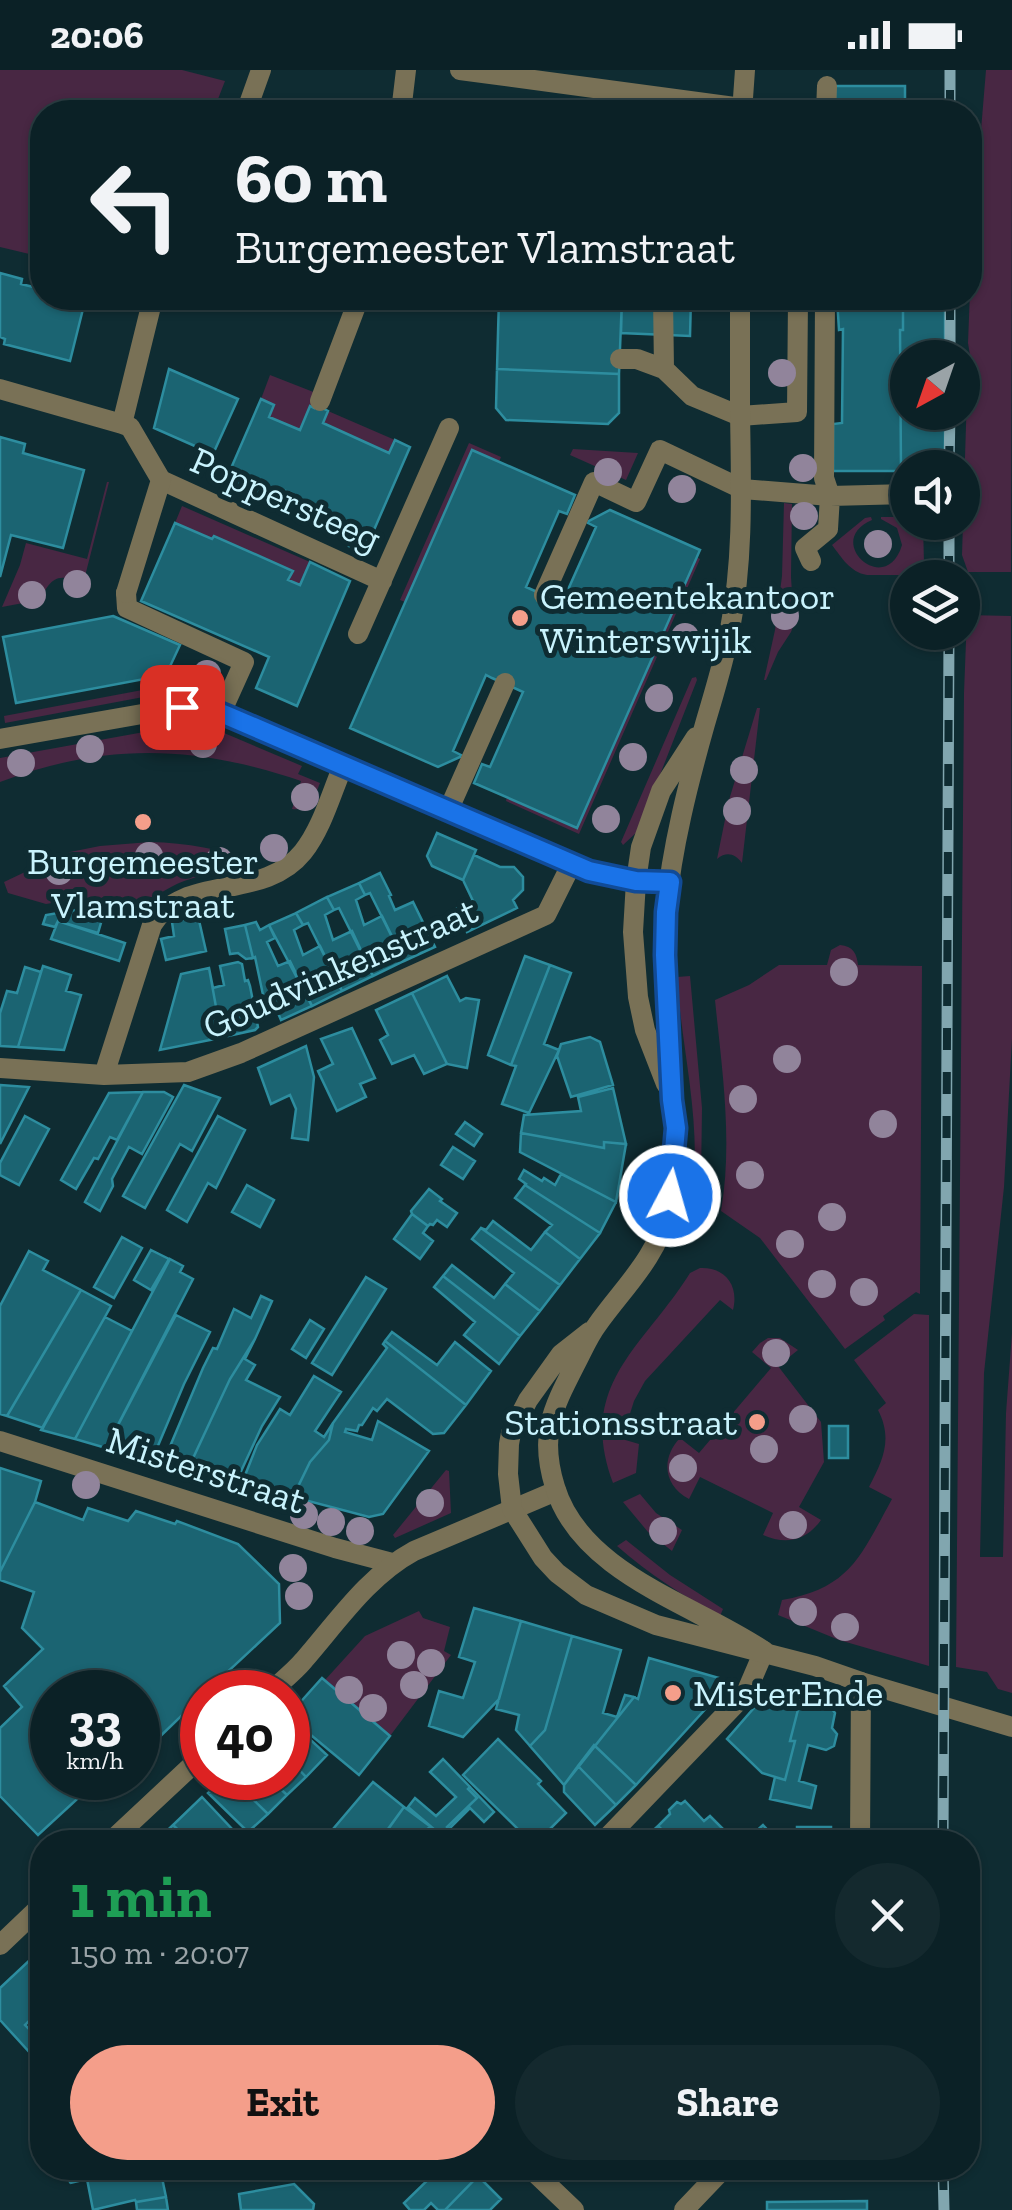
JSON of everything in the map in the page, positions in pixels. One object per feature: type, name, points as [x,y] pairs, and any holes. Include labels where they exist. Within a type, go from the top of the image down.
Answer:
[{"type":"street","points":[[250,100],[261,70]]},
{"type":"street","points":[[402,100],[406,70]]},
{"type":"street","points":[[460,70],[633,100]]},
{"type":"street","points":[[744,100],[745,70]]},
{"type":"street","points":[[826,100],[827,86]]},
{"type":"street","points":[[122,424],[150,310]]},
{"type":"street","points":[[320,400],[354,310]]},
{"type":"street","points":[[663,310],[664,368]]},
{"type":"street","points":[[740,310],[742,489],[738,570],[730,629],[686,796],[666,912],[676,1128],[670,1196],[662,1232],[653,1250],[594,1328],[552,1414],[548,1435],[556,1490],[582,1534],[606,1558],[665,1598],[764,1651]]},
{"type":"street","points":[[620,359],[637,359],[664,368],[692,396],[740,416],[797,412],[798,310]]},
{"type":"street","points":[[811,562],[805,548],[828,529],[830,496],[824,478],[826,310]]},
{"type":"street","points":[[0,389],[130,427],[162,480],[126,593],[127,608],[244,662],[220,713]]},
{"type":"street","name":"Poppersteeg","points":[[358,634],[449,428]]},
{"type":"street","points":[[544,595],[594,482],[636,502],[660,450],[742,489],[830,496],[890,494]]},
{"type":"street","name":"Poppersteeg","points":[[162,480],[382,581]]},
{"type":"street","points":[[448,811],[505,683]]},
{"type":"street","points":[[0,740],[197,707],[220,713],[571,865],[603,876],[670,882]]},
{"type":"street","points":[[672,1100],[645,1030],[638,997],[633,932],[636,881],[641,847],[661,791],[704,726]]},
{"type":"street","points":[[104,1075],[158,914],[182,897],[254,882],[284,870],[304,851],[314,834],[344,766]]},
{"type":"street","name":"Goudvinkenstraat","points":[[0,1068],[104,1075],[188,1072],[241,1053],[546,914],[571,865]]},
{"type":"street","points":[[594,1328],[560,1354],[511,1433],[508,1474],[512,1509],[557,1573],[586,1595],[656,1625],[764,1651],[1012,1727]]},
{"type":"street","name":"Misterstraat","points":[[0,1441],[392,1563]]},
{"type":"street","points":[[294,1670],[344,1610],[392,1563],[556,1490]]},
{"type":"street","points":[[615,1830],[746,1693],[764,1651]]},
{"type":"street","points":[[860,1830],[861,1682]]},
{"type":"street","points":[[123,1830],[180,1777]]},
{"type":"street","points":[[0,1944],[30,1916]]},
{"type":"street","points":[[543,2180],[574,2210]]},
{"type":"street","points":[[684,2210],[713,2180]]},
{"type":"shaded area","points":[[0,70],[182,70],[225,81],[218,100],[30,100],[30,254],[0,247]]},
{"type":"shaded area","points":[[986,70],[1012,70],[1011,572],[980,572],[980,560],[964,560],[962,555],[962,540],[980,540],[980,450],[965,450],[966,430],[980,430],[980,340],[968,340],[969,310],[982,310],[982,118]]},
{"type":"shaded area","points":[[270,375],[316,393],[314,408],[310,407],[300,430],[269,417],[273,405],[261,399]]},
{"type":"shaded area","points":[[328,411],[395,440],[389,453],[323,423]]},
{"type":"shaded area","points":[[469,443],[501,457],[499,462],[472,451],[405,602],[400,600]]},
{"type":"shaded area","points":[[573,449],[638,453],[626,480],[570,455]]},
{"type":"shaded area","points":[[107,482],[81,592],[76,594],[65,578],[60,578],[49,584],[39,600],[2,607],[26,543],[87,559]]},
{"type":"shaded area","points":[[784,503],[792,504],[794,624],[764,680],[782,576]]},
{"type":"shaded area","points":[[182,506],[310,562],[300,585],[288,580],[292,572],[175,523]]},
{"type":"shaded area","points":[[865,518],[872,520],[858,529],[853,540],[855,551],[872,566],[884,567],[890,563],[890,575],[856,571],[832,545]]},
{"type":"shaded area","points":[[901,540],[923,540],[924,560],[894,560]]},
{"type":"shaded area","points":[[696,557],[700,559],[579,834],[506,801],[507,797],[577,827]]},
{"type":"shaded area","points":[[980,615],[1011,616],[1012,1038],[1004,1187],[984,1373],[980,1557],[1003,1557],[1012,1333],[1012,1693],[998,1689],[987,1672],[956,1667],[966,650],[980,650]]},
{"type":"shaded area","points":[[696,677],[638,831],[623,845],[692,678]]},
{"type":"shaded area","points":[[169,685],[170,692],[5,723],[4,716]]},
{"type":"shaded area","points":[[757,708],[742,863],[731,855],[717,859],[729,800]]},
{"type":"shaded area","points":[[183,725],[210,727],[302,766],[298,774],[320,783],[313,798],[307,806],[292,809],[301,781],[224,760],[150,753],[76,760],[0,782],[0,758]]},
{"type":"shaded area","points":[[150,842],[204,848],[257,862],[255,866],[177,884],[136,914],[82,898],[46,904],[8,893],[4,882],[65,853]]},
{"type":"shaded area","points":[[840,945],[854,951],[858,965],[922,966],[920,1294],[916,1292],[883,1316],[885,1320],[845,1349],[760,1238],[721,1211],[726,1132],[715,1000],[749,985],[779,965],[827,965],[831,950]]},
{"type":"shaded area","points":[[690,976],[702,1108],[701,1179],[694,1178],[692,1102],[677,977]]},
{"type":"shaded area","points":[[700,1268],[717,1271],[728,1280],[734,1293],[733,1310],[720,1300],[645,1381],[622,1439],[639,1444],[636,1473],[613,1483],[604,1449],[603,1419],[609,1393],[636,1346],[690,1273]]},
{"type":"shaded area","points":[[914,1314],[929,1315],[929,1666],[839,1640],[778,1615],[782,1600],[824,1587],[851,1566],[892,1499],[869,1487],[884,1449],[885,1430],[878,1410],[886,1403],[854,1360]]},
{"type":"shaded area","points":[[768,1338],[780,1338],[798,1350],[778,1366],[821,1422],[824,1462],[799,1507],[821,1520],[809,1533],[788,1540],[763,1535],[773,1513],[700,1477],[689,1499],[674,1486],[668,1471],[670,1454],[680,1438],[699,1453],[771,1368],[752,1352]]},
{"type":"shaded area","points":[[446,1470],[451,1513],[395,1538],[393,1535]]},
{"type":"shaded area","points":[[640,1494],[656,1513],[682,1530],[672,1551],[648,1532],[623,1502]]},
{"type":"shaded area","points":[[626,1540],[670,1575],[723,1609],[720,1616],[667,1584],[617,1546]]},
{"type":"shaded area","points":[[419,1611],[423,1618],[450,1627],[444,1651],[451,1655],[390,1736],[325,1680],[365,1636]]},
{"type":"building","points":[[835,86],[905,86],[905,100],[835,100]]},
{"type":"building","points":[[0,273],[22,279],[21,284],[30,286],[30,310],[83,310],[70,361],[4,344],[5,339],[0,337]]},
{"type":"building","points":[[499,310],[622,310],[619,374],[497,369]]},
{"type":"building","points":[[622,310],[691,310],[690,336],[621,333]]},
{"type":"building","points":[[838,310],[903,310],[900,340],[890,340],[890,430],[901,430],[901,450],[890,450],[890,471],[833,471],[833,424],[842,423],[843,329],[839,330]]},
{"type":"building","points":[[903,310],[945,310],[945,340],[900,340]]},
{"type":"building","points":[[169,369],[238,399],[213,454],[154,428]]},
{"type":"building","points":[[497,369],[619,374],[619,413],[608,424],[506,420],[496,408]]},
{"type":"building","points":[[261,399],[274,405],[269,417],[300,430],[310,406],[314,408],[315,404],[328,411],[323,423],[389,453],[395,440],[410,447],[364,553],[349,546],[354,533],[288,504],[292,493],[286,491],[279,506],[225,482]]},
{"type":"building","points":[[901,430],[945,430],[945,450],[901,450]]},
{"type":"building","points":[[0,437],[25,444],[23,453],[84,470],[63,548],[11,535],[0,577]]},
{"type":"building","points":[[472,450],[575,495],[567,514],[559,511],[526,587],[562,603],[596,527],[589,521],[610,510],[700,550],[577,828],[474,783],[482,764],[490,767],[523,692],[486,675],[453,751],[460,757],[438,767],[350,728]]},
{"type":"building","points":[[175,523],[293,571],[288,580],[300,585],[310,562],[350,581],[297,706],[256,688],[269,657],[141,601]]},
{"type":"building","points":[[113,616],[180,645],[166,675],[16,703],[3,637]]},
{"type":"building","points":[[437,833],[476,850],[463,880],[432,866],[427,856]]},
{"type":"building","points":[[474,855],[500,867],[514,867],[523,877],[523,890],[513,900],[517,908],[467,932],[456,909],[473,901],[463,880]]},
{"type":"building","points":[[380,873],[395,910],[413,902],[435,947],[404,961],[370,893],[365,895],[359,883]]},
{"type":"building","points":[[359,883],[365,895],[356,900],[364,925],[382,916],[404,961],[373,976],[339,908],[334,910],[327,897]]},
{"type":"building","points":[[327,897],[334,910],[325,915],[333,940],[352,931],[373,976],[342,991],[308,923],[303,925],[296,913]]},
{"type":"building","points":[[81,909],[103,916],[98,933],[58,921],[55,927],[43,924],[46,915]]},
{"type":"building","points":[[296,913],[303,925],[294,930],[303,955],[320,946],[342,991],[312,1006],[269,925]]},
{"type":"building","points":[[198,916],[206,951],[166,960],[161,939],[174,936],[172,922]]},
{"type":"building","points":[[58,921],[125,943],[119,961],[51,939]]},
{"type":"building","points":[[256,922],[260,930],[269,925],[275,938],[267,942],[278,966],[290,961],[312,1006],[281,1020],[275,1006],[266,1009],[245,925]]},
{"type":"building","points":[[245,925],[253,958],[246,959],[238,953],[230,954],[225,929]]},
{"type":"building","points":[[525,956],[550,965],[511,1065],[488,1055]]},
{"type":"building","points":[[238,962],[250,986],[258,1027],[210,1040],[207,1020],[218,1018],[209,968],[213,988],[224,985],[220,966]]},
{"type":"building","points":[[550,965],[571,973],[544,1044],[559,1050],[529,1113],[502,1104],[516,1066],[511,1065]]},
{"type":"building","points":[[43,966],[71,975],[66,991],[81,995],[64,1050],[18,1047]]},
{"type":"building","points":[[25,967],[41,972],[18,1047],[0,1046],[0,1013],[7,991],[17,993]]},
{"type":"building","points":[[209,968],[218,1018],[207,1020],[210,1040],[160,1050],[181,974]]},
{"type":"building","points":[[447,976],[460,1001],[479,1000],[467,1068],[447,1064],[412,993]]},
{"type":"building","points":[[412,993],[447,1064],[424,1074],[414,1055],[392,1064],[380,1040],[388,1035],[376,1010]]},
{"type":"building","points":[[352,1028],[375,1078],[360,1084],[366,1097],[337,1111],[318,1071],[333,1064],[321,1039]]},
{"type":"building","points":[[590,1037],[600,1042],[613,1085],[571,1097],[557,1056],[561,1044]]},
{"type":"building","points":[[306,1046],[314,1077],[308,1140],[292,1138],[296,1109],[290,1095],[271,1104],[258,1068]]},
{"type":"building","points":[[0,1085],[29,1087],[0,1144]]},
{"type":"building","points":[[184,1085],[220,1098],[192,1151],[180,1144],[145,1208],[123,1196]]},
{"type":"building","points":[[613,1088],[626,1144],[604,1142],[604,1148],[521,1133],[524,1115],[581,1111],[578,1097]]},
{"type":"building","points":[[143,1092],[164,1092],[173,1097],[142,1154],[129,1147],[100,1211],[85,1202]]},
{"type":"building","points":[[143,1092],[117,1140],[110,1137],[76,1189],[61,1180],[109,1093]]},
{"type":"building","points":[[25,1116],[49,1129],[19,1185],[0,1175],[0,1163]]},
{"type":"building","points":[[218,1116],[245,1130],[216,1188],[208,1183],[187,1222],[167,1210]]},
{"type":"building","points":[[465,1122],[482,1134],[474,1146],[456,1134]]},
{"type":"building","points":[[521,1133],[604,1148],[604,1142],[626,1144],[616,1202],[520,1152]]},
{"type":"building","points":[[453,1147],[475,1161],[463,1179],[441,1165]]},
{"type":"building","points":[[524,1170],[555,1185],[561,1174],[616,1202],[600,1233],[525,1185],[519,1179]]},
{"type":"building","points":[[247,1185],[274,1200],[260,1227],[232,1212]]},
{"type":"building","points":[[525,1185],[600,1233],[580,1259],[545,1232],[552,1225],[515,1198]]},
{"type":"building","points":[[429,1189],[457,1213],[447,1227],[437,1220],[428,1226],[412,1214]]},
{"type":"building","points":[[412,1214],[428,1226],[423,1233],[433,1241],[420,1259],[394,1239]]},
{"type":"building","points":[[493,1221],[531,1250],[545,1232],[580,1259],[560,1285],[481,1228],[486,1230]]},
{"type":"building","points":[[481,1228],[560,1285],[540,1311],[505,1284],[514,1273],[472,1239]]},
{"type":"building","points":[[122,1237],[142,1248],[114,1298],[94,1287]]},
{"type":"building","points":[[151,1250],[169,1259],[151,1290],[134,1280]]},
{"type":"building","points":[[29,1251],[48,1261],[43,1270],[81,1290],[7,1416],[0,1414],[0,1306]]},
{"type":"building","points":[[170,1259],[183,1266],[180,1272],[193,1279],[106,1448],[75,1439]]},
{"type":"building","points":[[452,1265],[494,1298],[505,1284],[540,1311],[520,1336],[443,1276]]},
{"type":"building","points":[[443,1276],[520,1336],[499,1364],[464,1335],[475,1322],[434,1287]]},
{"type":"building","points":[[366,1277],[386,1289],[332,1375],[312,1363]]},
{"type":"building","points":[[81,1290],[111,1306],[43,1428],[7,1416]]},
{"type":"building","points":[[261,1296],[272,1301],[188,1469],[163,1463],[203,1368],[213,1348],[217,1349],[234,1309],[251,1318]]},
{"type":"building","points":[[176,1315],[210,1332],[152,1460],[106,1448]]},
{"type":"building","points":[[105,1317],[132,1331],[75,1439],[41,1430]]},
{"type":"building","points":[[310,1320],[324,1329],[306,1358],[292,1349]]},
{"type":"building","points":[[392,1332],[437,1365],[455,1342],[491,1371],[466,1405],[385,1341]]},
{"type":"building","points":[[255,1339],[245,1359],[255,1365],[246,1380],[280,1397],[236,1482],[188,1469],[230,1379]]},
{"type":"building","points":[[385,1341],[466,1405],[444,1433],[433,1434],[387,1399],[377,1411],[373,1408],[357,1431],[346,1429],[345,1432],[372,1440],[378,1421],[429,1451],[383,1514],[369,1517],[293,1497],[310,1462],[329,1440],[333,1423],[387,1348]]},
{"type":"building","points":[[314,1376],[341,1392],[315,1431],[324,1437],[333,1423],[329,1440],[310,1462],[293,1497],[242,1483],[257,1445],[280,1409],[290,1415]]},
{"type":"building","points":[[829,1426],[848,1426],[848,1458],[829,1458]]},
{"type":"building","points":[[0,1468],[41,1481],[35,1502],[0,1572]]},
{"type":"building","points":[[35,1502],[83,1520],[88,1508],[128,1521],[136,1511],[175,1524],[177,1521],[238,1544],[279,1584],[280,1623],[230,1670],[180,1670],[180,1717],[160,1737],[160,1670],[30,1670],[30,1800],[76,1800],[43,1830],[33,1830],[0,1796],[0,1728],[22,1707],[4,1686],[43,1649],[22,1628],[34,1592],[0,1580],[0,1572]]},
{"type":"building","points":[[474,1608],[521,1621],[499,1699],[463,1737],[429,1726],[439,1691],[463,1698],[475,1662],[459,1657]]},
{"type":"building","points":[[521,1621],[572,1636],[545,1730],[530,1746],[516,1730],[519,1715],[496,1709]]},
{"type":"building","points":[[572,1636],[621,1650],[603,1713],[617,1717],[625,1695],[634,1697],[564,1785],[530,1746],[545,1730]]},
{"type":"building","points":[[649,1658],[719,1678],[722,1691],[636,1785],[595,1746],[634,1697],[638,1699]]},
{"type":"building","points":[[322,1678],[390,1736],[359,1775],[310,1734],[310,1691]]},
{"type":"building","points":[[774,1691],[801,1698],[785,1780],[762,1773],[727,1739],[766,1694]]},
{"type":"building","points":[[801,1698],[830,1706],[835,1713],[832,1728],[837,1734],[834,1746],[826,1750],[808,1745],[799,1781],[816,1786],[811,1808],[770,1799],[775,1777],[785,1780]]},
{"type":"building","points":[[310,1739],[327,1755],[310,1773]]},
{"type":"building","points":[[498,1739],[541,1781],[538,1784],[566,1813],[549,1830],[519,1830],[463,1775]]},
{"type":"building","points":[[594,1745],[636,1785],[616,1805],[578,1766]]},
{"type":"building","points":[[443,1759],[477,1798],[448,1830],[435,1830],[408,1807],[415,1798],[436,1816],[456,1797],[430,1772]]},
{"type":"building","points":[[578,1766],[616,1805],[595,1825],[564,1792],[564,1785]]},
{"type":"building","points":[[373,1782],[404,1807],[388,1830],[332,1830]]},
{"type":"building","points":[[470,1787],[494,1812],[484,1822],[470,1808],[449,1829],[477,1798]]},
{"type":"building","points":[[199,1800],[205,1800],[232,1829],[231,1830],[178,1830],[173,1825]]},
{"type":"building","points":[[215,1800],[254,1800],[268,1814],[246,1830]]},
{"type":"building","points":[[254,1800],[282,1800],[268,1814]]},
{"type":"building","points":[[685,1801],[704,1821],[710,1816],[724,1830],[662,1830],[658,1826],[670,1814],[669,1810],[677,1802]]},
{"type":"building","points":[[404,1807],[432,1830],[387,1830]]},
{"type":"building","points":[[797,1827],[831,1827],[831,1830]]},
{"type":"building","points":[[30,1960],[30,2020],[25,2025],[30,2030],[30,2053],[0,2020],[0,1988]]},
{"type":"building","points":[[87,2180],[162,2180],[166,2197],[93,2210]]},
{"type":"building","points":[[428,2180],[474,2180],[445,2210],[438,2210],[431,2203],[424,2210],[410,2210],[404,2203]]},
{"type":"building","points":[[474,2180],[482,2180],[501,2199],[490,2210],[445,2210]]},
{"type":"building","points":[[294,2184],[314,2204],[313,2210],[241,2210],[239,2194]]},
{"type":"building","points":[[166,2197],[168,2210],[137,2210],[136,2202]]},
{"type":"building","points":[[867,2201],[867,2210],[767,2210],[767,2202]]},
{"type":"railway","points":[[950,70],[950,100]]},
{"type":"railway","points":[[950,310],[950,340]]},
{"type":"railway","points":[[949,450],[950,430]]},
{"type":"railway","points":[[949,540],[949,560]]},
{"type":"railway","points":[[943,1830],[949,650]]},
{"type":"railway","points":[[943,2180],[944,2210]]},
{"type":"place","name":"Gemeentekantoor Winterswijik","points":[[520,618]]},
{"type":"place","name":"Burgemeester Vlamstraat","points":[[143,822]]},
{"type":"place","name":"Stationsstraat","points":[[757,1422]]},
{"type":"place","name":"MisterEnde","points":[[673,1693]]},
{"type":"route","points":[[182,707],[211,709],[571,865],[603,876],[670,882],[665,955],[676,1128],[670,1196]]}]
